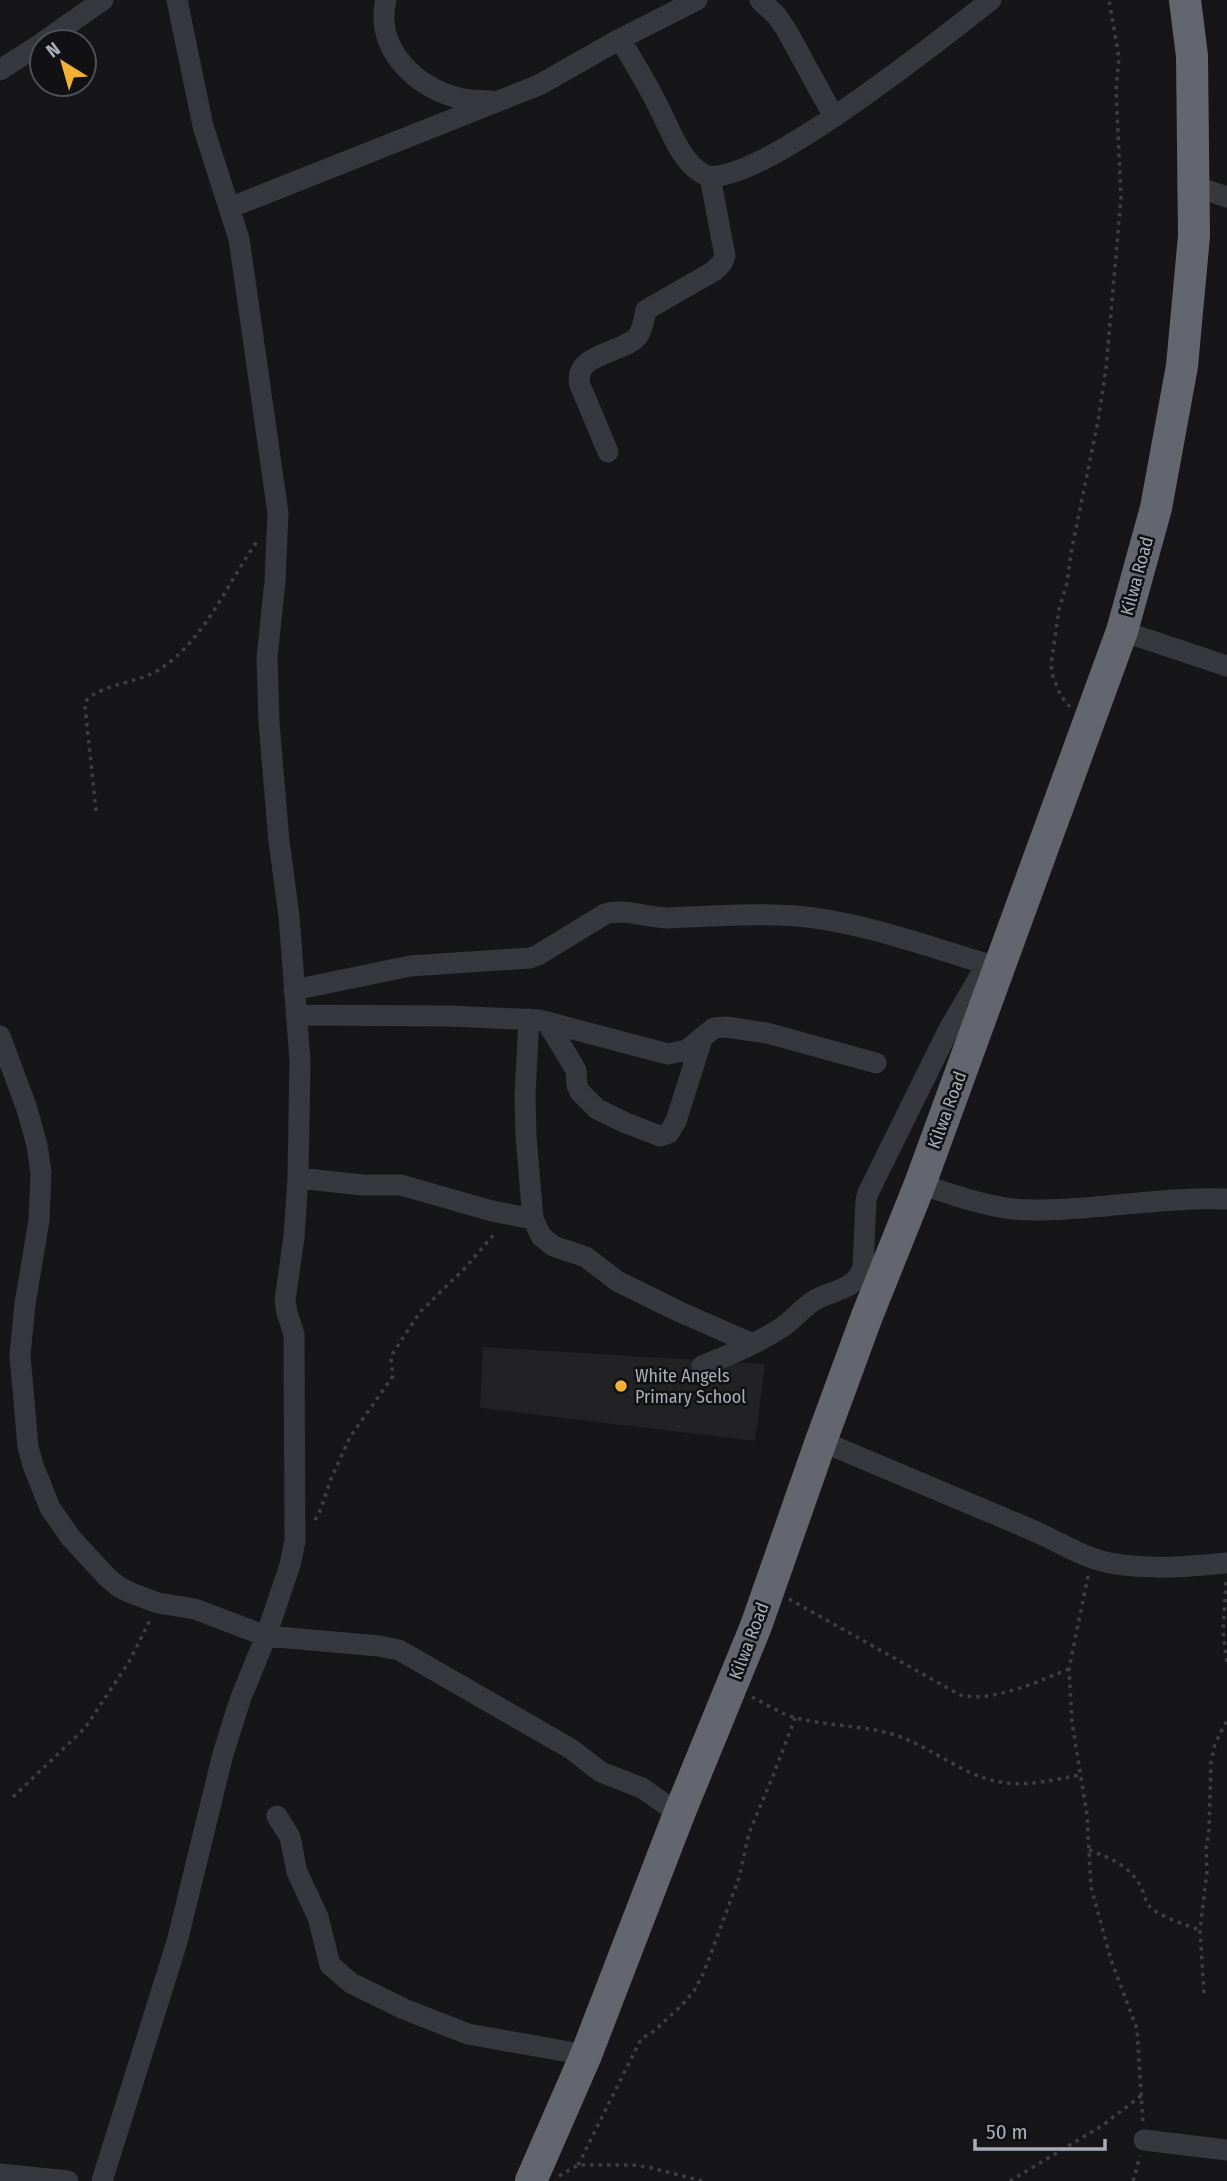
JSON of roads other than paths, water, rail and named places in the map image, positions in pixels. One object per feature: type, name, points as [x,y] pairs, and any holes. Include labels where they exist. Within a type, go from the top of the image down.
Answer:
[{"type":"highway","name":"Kilwa Road","points":[[531,2181],[586,2055],[731,1688],[867,1316],[920,1184],[992,967],[1122,631],[1156,508],[1182,366],[1194,236],[1192,56],[1185,0]]},
{"type":"street","points":[[62,28],[103,0]]},
{"type":"street","points":[[102,2181],[177,1942],[223,1754],[240,1700],[287,1576],[295,1541],[294,1334],[285,1300],[294,1237],[298,1178],[300,1061],[268,710],[267,658],[275,581],[278,513],[239,239],[203,126],[177,0]]},
{"type":"street","points":[[386,0],[384,30],[391,49],[407,70],[428,86],[458,98],[496,102]]},
{"type":"street","points":[[229,208],[539,85],[620,39],[697,0]]},
{"type":"street","points":[[760,0],[777,16],[787,31],[834,117]]},
{"type":"street","points":[[620,39],[657,103],[682,155],[703,174],[718,177],[754,163],[814,131],[869,93],[990,0]]},
{"type":"street","points":[[0,70],[28,51]]},
{"type":"street","points":[[608,452],[579,385],[579,374],[587,362],[622,347],[638,336],[648,309],[714,271],[722,263],[724,256],[710,177]]},
{"type":"street","points":[[1194,186],[1227,197]]},
{"type":"street","points":[[1122,631],[1227,666]]},
{"type":"street","points":[[294,990],[410,966],[530,958],[605,914],[616,911],[664,918],[722,915],[797,916],[885,934],[992,967],[949,1029],[868,1193],[863,1268],[860,1275],[854,1283],[802,1308],[783,1326],[753,1344],[702,1366]]},
{"type":"street","points":[[296,1014],[449,1016],[538,1021],[668,1054],[687,1050],[714,1028],[726,1027],[766,1033],[876,1063]]},
{"type":"street","points":[[538,1021],[525,1104],[533,1219],[541,1236],[553,1246],[586,1257],[617,1281],[753,1344]]},
{"type":"street","points":[[538,1021],[576,1070],[580,1092],[597,1109],[660,1136],[669,1133],[676,1121],[702,1039]]},
{"type":"street","points":[[0,1036],[27,1109],[41,1173],[39,1220],[25,1304],[20,1355],[29,1447],[50,1508],[71,1538],[119,1587],[158,1603],[195,1609],[266,1636],[399,1650],[571,1749],[601,1772],[642,1788],[679,1814]]},
{"type":"street","points":[[298,1178],[362,1185],[401,1185],[533,1219]]},
{"type":"street","points":[[920,1184],[979,1202],[1026,1209],[1111,1207],[1201,1198],[1227,1199]]},
{"type":"street","points":[[821,1441],[1038,1532],[1092,1558],[1143,1568],[1170,1569],[1227,1563]]},
{"type":"street","points":[[276,1816],[290,1837],[297,1872],[318,1917],[330,1965],[351,1983],[404,2009],[468,2034],[586,2055]]},
{"type":"street","points":[[1144,2140],[1227,2150]]},
{"type":"street","points":[[0,2174],[68,2181]]},
{"type":"place","name":"White Angels Primary School","points":[[621,1386]]}]
